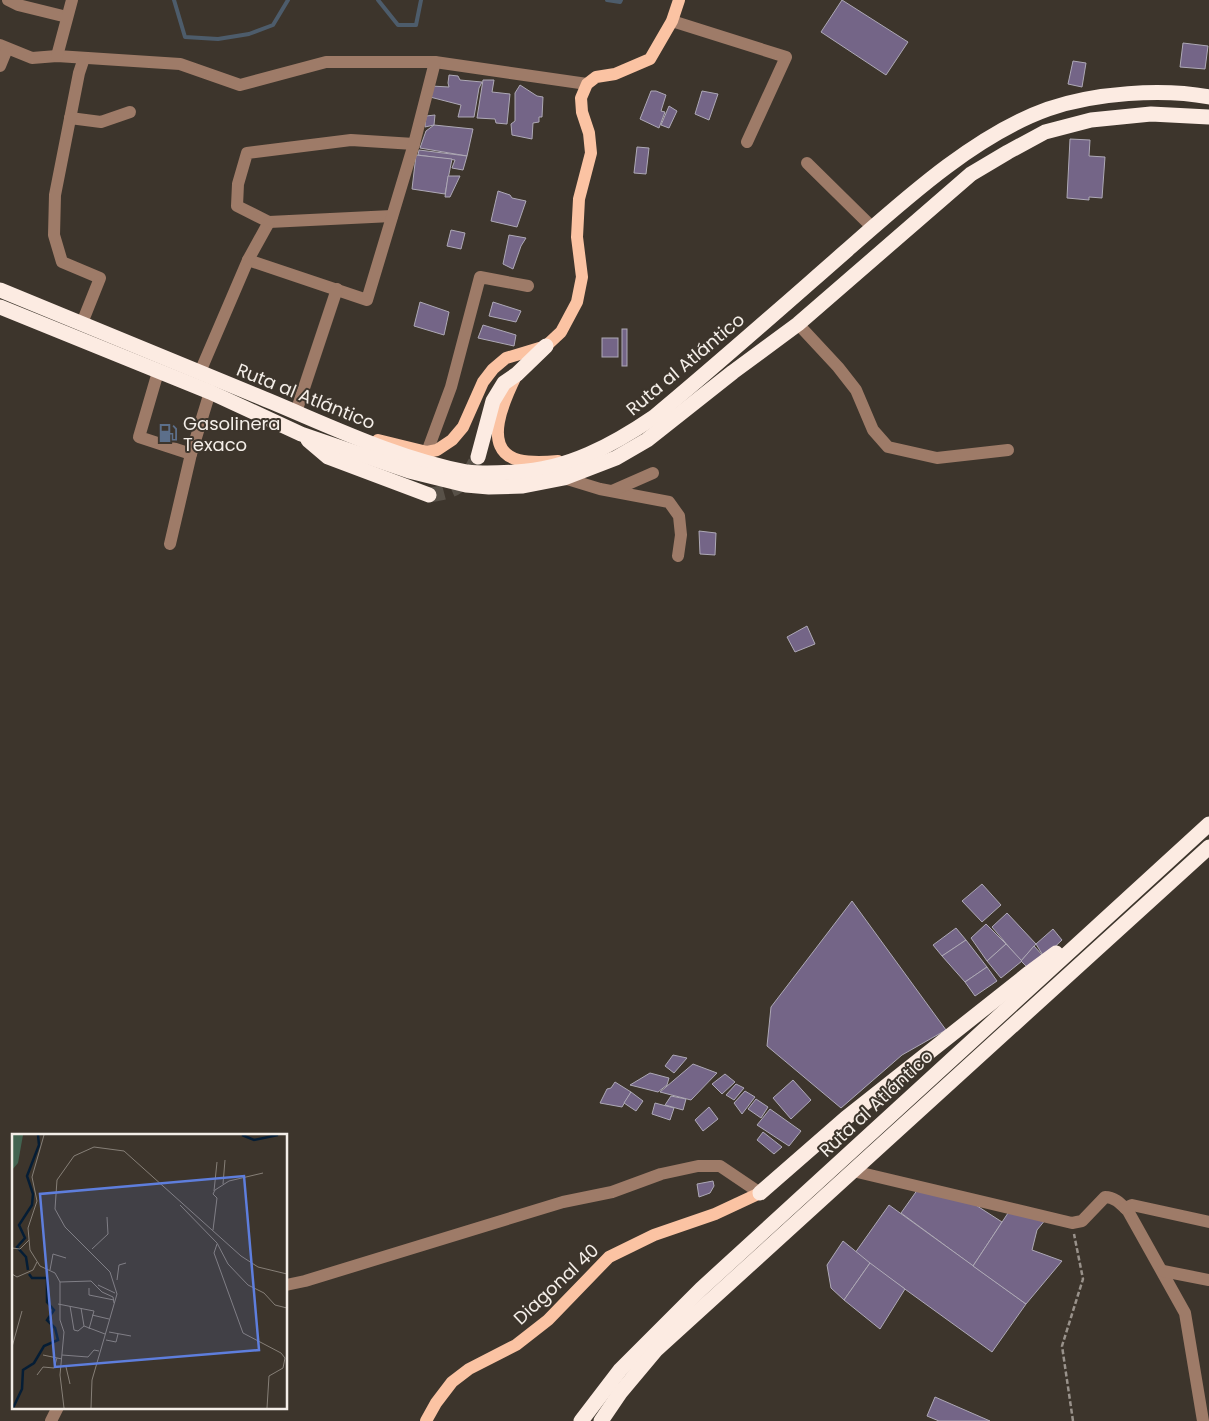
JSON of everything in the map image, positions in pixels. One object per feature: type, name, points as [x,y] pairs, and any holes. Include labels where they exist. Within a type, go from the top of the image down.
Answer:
[{"type":"highway","name":"Ruta al Atlántico","points":[[0,290],[342,432],[414,459],[468,472],[517,472],[573,460],[606,447],[654,417],[872,228],[961,156],[1011,125],[1049,108],[1097,97],[1156,92],[1209,97]]},
{"type":"highway","name":"Ruta al Atlántico","points":[[0,307],[210,392],[301,434],[409,471],[466,485],[489,487],[523,486],[564,478],[616,458],[647,440],[733,372],[798,324],[971,174],[1045,132],[1091,120],[1151,114],[1209,116]]},
{"type":"highway","points":[[478,457],[493,402],[504,383],[517,374],[546,346]]},
{"type":"highway","points":[[301,434],[328,457],[430,495]]},
{"type":"highway","name":"Ruta al Atlántico","points":[[581,1421],[620,1370],[701,1289],[1209,824]]},
{"type":"highway","name":"Ruta al Atlántico","points":[[601,1421],[620,1393],[656,1350],[1209,847]]},
{"type":"highway","points":[[760,1192],[846,1118],[1014,985],[1110,914]]},
{"type":"main road","points":[[342,432],[427,452],[437,450],[452,440],[463,427],[483,382],[493,369],[506,358],[546,346],[561,332],[578,302],[582,277],[577,236],[579,199],[591,153],[589,133],[582,112],[581,98],[586,84],[596,77],[615,74],[650,59],[672,21],[679,0]]},
{"type":"main road","points":[[517,374],[498,420],[498,438],[503,450],[510,456],[520,460],[547,462],[573,460]]},
{"type":"main road","name":"Diagonal 40","points":[[426,1421],[436,1403],[452,1382],[469,1369],[516,1345],[548,1320],[609,1257],[654,1235],[715,1214],[760,1192]]},
{"type":"street","points":[[8,0],[18,5],[67,17]]},
{"type":"street","points":[[57,56],[72,0]]},
{"type":"street","points":[[672,21],[786,57],[747,142]]},
{"type":"street","points":[[0,66],[4,47],[32,58],[57,56],[180,64],[240,85],[326,62],[435,62],[586,84]]},
{"type":"street","points":[[82,323],[100,278],[62,262],[54,234],[54,195],[79,73],[84,58]]},
{"type":"street","points":[[248,260],[367,300],[414,144],[435,62]]},
{"type":"street","points":[[70,118],[101,122],[130,112]]},
{"type":"street","points":[[392,216],[269,222],[237,206],[238,184],[247,154],[352,140],[414,144]]},
{"type":"street","points":[[807,162],[872,228]]},
{"type":"street","points":[[200,372],[248,260],[269,222]]},
{"type":"street","points":[[427,452],[451,387],[480,277],[528,286]]},
{"type":"street","points":[[296,412],[337,289]]},
{"type":"street","points":[[798,324],[838,367],[856,390],[873,430],[888,447],[937,458],[1008,450]]},
{"type":"street","points":[[158,372],[139,437],[191,454]]},
{"type":"street","points":[[170,544],[191,454],[210,392]]},
{"type":"street","points":[[612,492],[653,473]]},
{"type":"street","points":[[564,478],[612,492],[669,502],[679,516],[681,535],[678,556]]},
{"type":"street","points":[[288,1285],[563,1202],[612,1192],[661,1174],[698,1166],[720,1166],[760,1192]]},
{"type":"street","points":[[853,1171],[1072,1223],[1082,1221],[1105,1197],[1110,1197],[1120,1202],[1163,1271],[1185,1313],[1203,1421]]},
{"type":"street","points":[[1125,1208],[1132,1205],[1209,1222]]},
{"type":"street","points":[[1163,1271],[1209,1280]]},
{"type":"street","points":[[51,1421],[58,1408]]},
{"type":"path","points":[[1072,1223],[1083,1279],[1062,1346],[1073,1421]]},
{"type":"building","points":[[842,0],[908,42],[886,75],[821,32]]},
{"type":"building","points":[[1183,43],[1208,46],[1205,69],[1180,67]]},
{"type":"building","points":[[1073,61],[1086,63],[1082,87],[1068,84]]},
{"type":"building","points":[[449,75],[458,76],[460,80],[482,82],[479,88],[474,117],[458,117],[461,105],[430,97],[431,86],[449,87]]},
{"type":"building","points":[[483,80],[494,80],[492,92],[510,94],[507,124],[496,123],[495,119],[477,118]]},
{"type":"building","points":[[520,85],[537,96],[543,97],[542,117],[539,117],[539,122],[533,123],[532,139],[512,135],[511,124],[515,121],[515,93]]},
{"type":"building","points":[[651,91],[666,95],[661,111],[665,112],[659,128],[640,119]]},
{"type":"building","points":[[702,91],[718,94],[709,120],[695,114]]},
{"type":"building","points":[[669,106],[677,111],[669,128],[661,125]]},
{"type":"building","points":[[435,115],[434,125],[425,127],[426,116]]},
{"type":"building","points":[[434,125],[473,129],[467,156],[420,148],[426,131]]},
{"type":"building","points":[[1070,139],[1090,140],[1089,156],[1105,157],[1102,198],[1089,197],[1089,200],[1067,198]]},
{"type":"building","points":[[637,147],[649,148],[646,174],[634,173]]},
{"type":"building","points":[[419,150],[467,156],[463,170],[452,168],[455,160],[418,155]]},
{"type":"building","points":[[416,155],[452,159],[445,194],[412,189]]},
{"type":"building","points":[[448,176],[460,176],[450,197],[445,197]]},
{"type":"building","points":[[498,191],[510,195],[512,198],[526,201],[517,227],[491,221]]},
{"type":"building","points":[[451,230],[465,233],[461,249],[447,246]]},
{"type":"building","points":[[509,235],[526,238],[521,246],[513,269],[503,264]]},
{"type":"building","points":[[420,302],[449,312],[444,335],[414,326]]},
{"type":"building","points":[[493,302],[521,311],[516,322],[489,316]]},
{"type":"building","points":[[483,325],[516,335],[514,346],[478,338]]},
{"type":"building","points":[[622,329],[627,329],[627,366],[622,366]]},
{"type":"building","points":[[602,338],[618,338],[618,357],[602,357]]},
{"type":"building","points":[[699,531],[716,533],[715,555],[700,554]]},
{"type":"building","points":[[807,626],[815,644],[795,652],[787,637]]},
{"type":"building","points":[[982,884],[1001,905],[982,922],[962,901]]},
{"type":"building","points":[[852,901],[946,1030],[902,1055],[841,1108],[767,1046],[771,1007]]},
{"type":"building","points":[[1007,913],[1036,944],[1021,961],[992,927]]},
{"type":"building","points":[[986,924],[1006,944],[987,961],[971,938]]},
{"type":"building","points":[[956,928],[966,940],[942,956],[933,945]]},
{"type":"building","points":[[1053,929],[1062,940],[1044,957],[1036,944]]},
{"type":"building","points":[[966,940],[987,967],[965,982],[942,956]]},
{"type":"building","points":[[1006,944],[1022,961],[1001,978],[987,961]]},
{"type":"building","points":[[1034,946],[1044,957],[1030,970],[1021,961]]},
{"type":"building","points":[[987,967],[997,981],[975,996],[965,982]]},
{"type":"building","points":[[673,1055],[687,1058],[674,1073],[665,1066]]},
{"type":"building","points":[[693,1064],[717,1073],[691,1100],[660,1092]]},
{"type":"building","points":[[650,1073],[669,1078],[667,1085],[658,1092],[630,1085]]},
{"type":"building","points":[[725,1074],[735,1082],[722,1094],[712,1084]]},
{"type":"building","points":[[793,1080],[811,1100],[791,1119],[773,1098]]},
{"type":"building","points":[[615,1082],[631,1092],[622,1107],[600,1103],[607,1089],[611,1088]]},
{"type":"building","points":[[736,1084],[744,1088],[734,1100],[726,1095]]},
{"type":"building","points":[[745,1091],[755,1097],[742,1114],[734,1103]]},
{"type":"building","points":[[631,1092],[643,1101],[636,1111],[624,1103]]},
{"type":"building","points":[[671,1096],[686,1099],[683,1110],[665,1105]]},
{"type":"building","points":[[756,1099],[768,1107],[761,1118],[748,1109]]},
{"type":"building","points":[[655,1103],[674,1108],[670,1120],[652,1114]]},
{"type":"building","points":[[709,1107],[718,1119],[703,1131],[695,1120]]},
{"type":"building","points":[[770,1109],[801,1131],[789,1146],[757,1125]]},
{"type":"building","points":[[763,1132],[782,1147],[774,1154],[757,1140]]},
{"type":"building","points":[[713,1181],[714,1186],[710,1193],[699,1197],[697,1184]]},
{"type":"building","points":[[918,1189],[971,1202],[1002,1222],[973,1266],[901,1213]]},
{"type":"building","points":[[889,1205],[1026,1304],[992,1352],[855,1253]]},
{"type":"building","points":[[1010,1210],[1046,1219],[1037,1230],[1032,1250],[1062,1261],[1026,1304],[973,1266]]},
{"type":"building","points":[[843,1241],[870,1263],[844,1300],[831,1288],[827,1265]]},
{"type":"building","points":[[870,1263],[905,1289],[880,1329],[844,1300]]},
{"type":"building","points":[[935,1397],[990,1421],[939,1421],[927,1416]]},
{"type":"waterway","points":[[174,0],[185,37],[218,39],[249,34],[273,25],[288,0]]},
{"type":"waterway","points":[[378,0],[398,25],[416,25],[421,0]]},
{"type":"waterway","points":[[607,0],[620,2],[621,0]]},
{"type":"tunnel","points":[[429,495],[455,488],[465,479],[478,457]]},
{"type":"place","name":"Gasolinera Texaco","points":[[168,433]]}]
